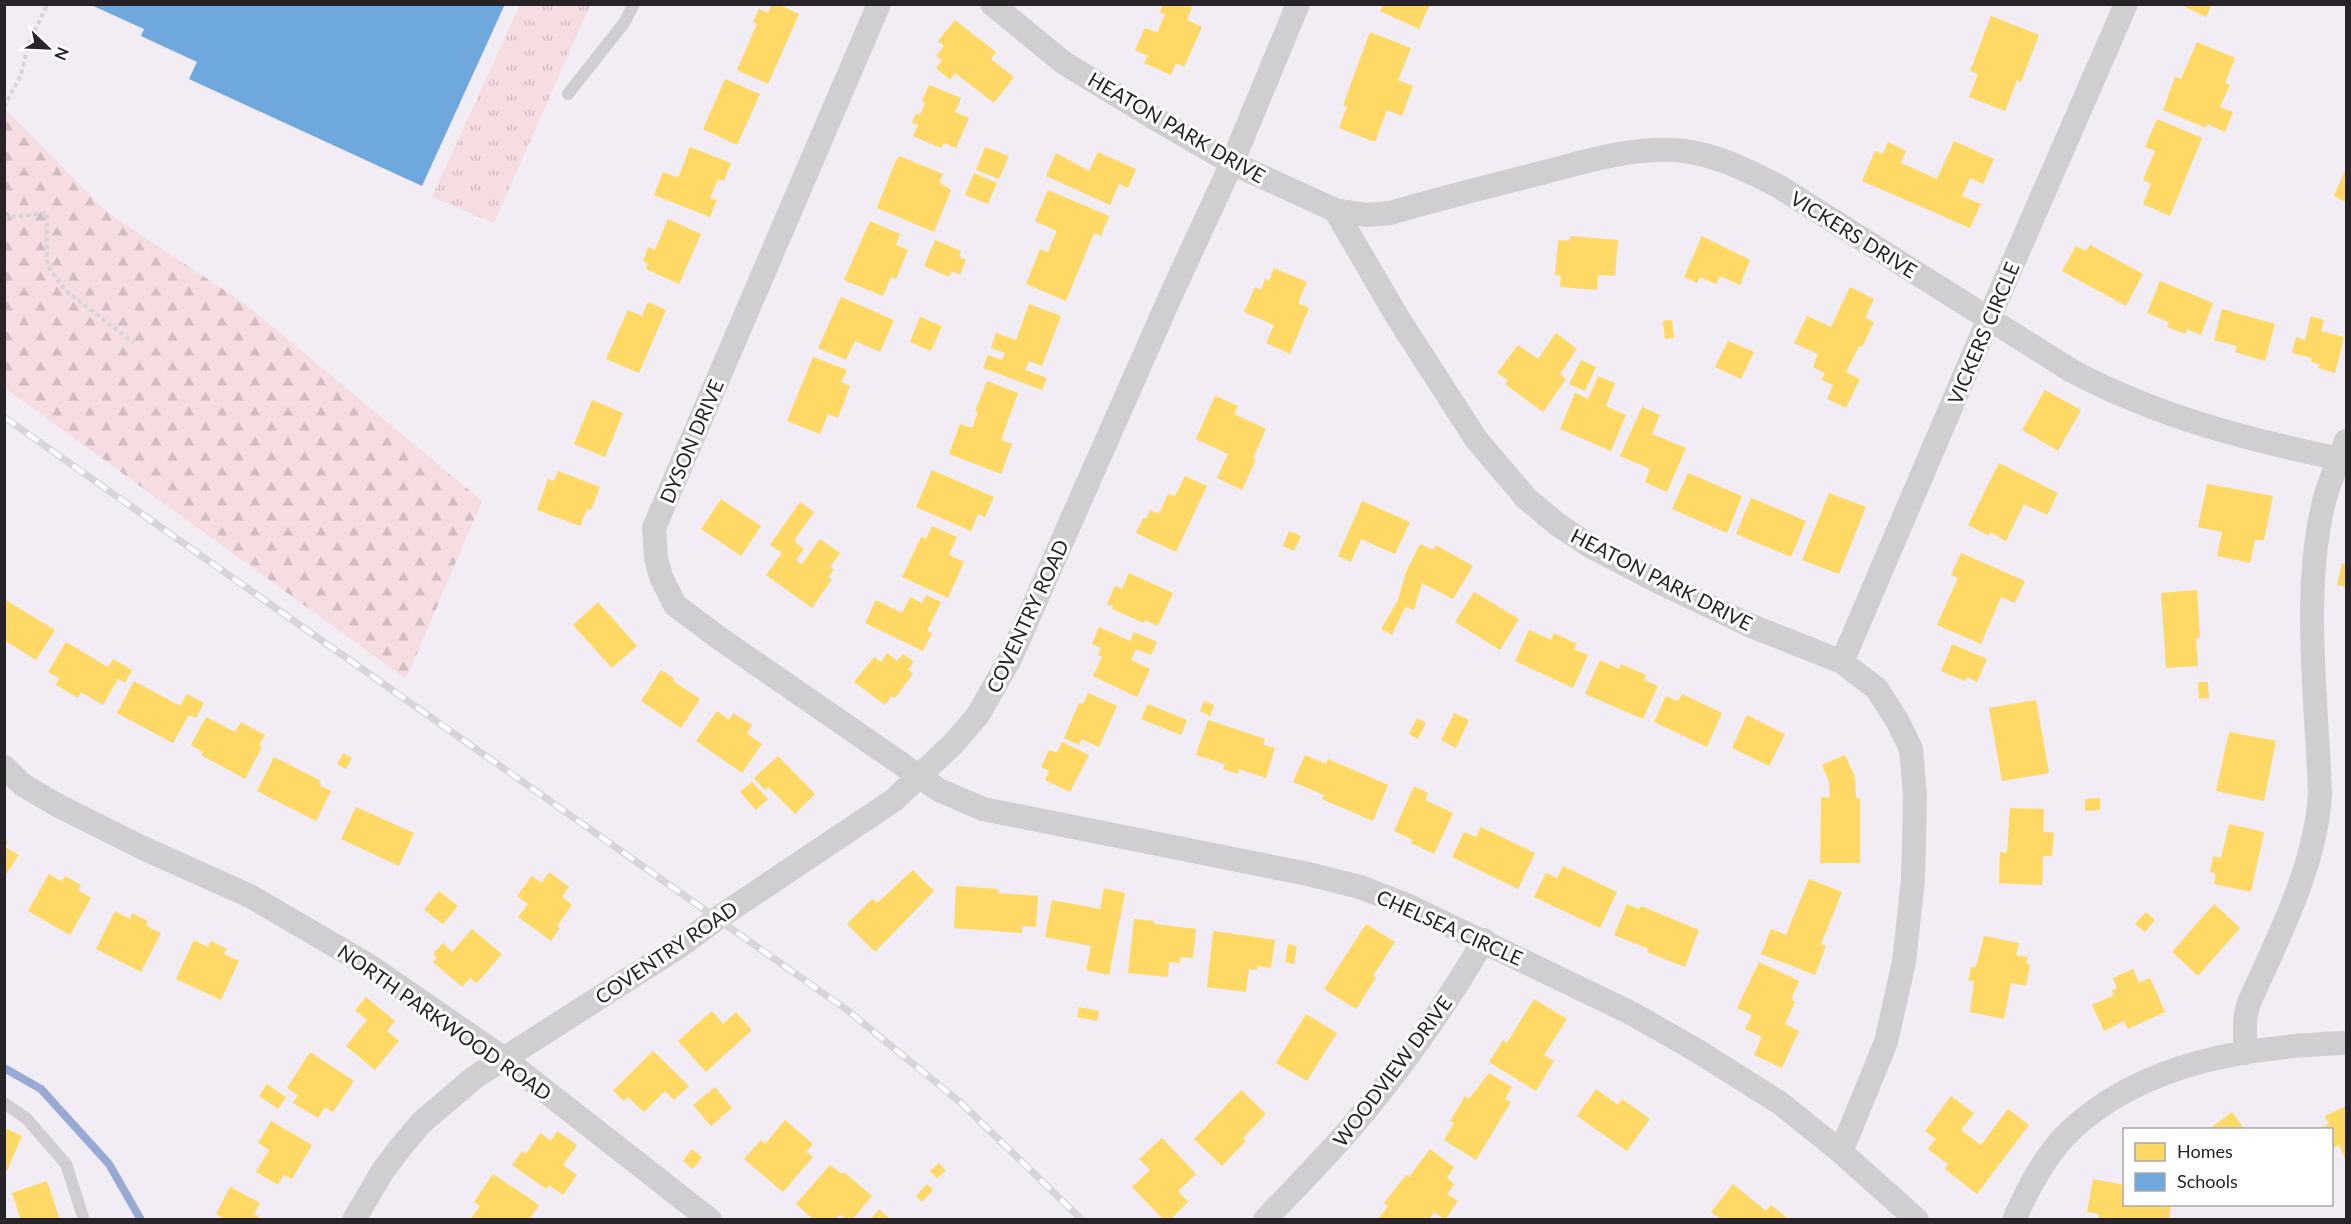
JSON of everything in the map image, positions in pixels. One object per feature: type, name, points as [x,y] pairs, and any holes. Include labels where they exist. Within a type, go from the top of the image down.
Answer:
[{"type":"street","name":"DYSON DRIVE","points":[[879,4],[654,528],[656,558],[661,577],[675,605],[719,638],[921,776]]},
{"type":"street","name":"HEATON PARK DRIVE","points":[[992,4],[1064,63],[1232,163],[1335,210],[1398,318],[1476,439],[1526,498],[1565,530],[1632,567],[1749,625],[1842,662],[1877,689],[1898,722],[1911,749],[1915,795],[1910,921],[1895,1005],[1879,1061],[1841,1152]]},
{"type":"street","name":"COVENTRY ROAD","points":[[354,1220],[382,1172],[423,1122],[475,1077],[677,948],[894,800],[954,743],[978,715],[1010,659],[1232,163],[1298,4]]},
{"type":"street","name":"VICKERS CIRCLE","points":[[1842,662],[2126,4]]},
{"type":"street","name":"VICKERS DRIVE","points":[[1335,210],[1366,215],[1390,213],[1583,163],[1631,153],[1662,150],[1685,151],[1722,161],[1768,181],[2072,371],[2106,389],[2214,429],[2274,445],[2344,453]]},
{"type":"street","points":[[2245,1053],[2245,1020],[2248,1005],[2310,854],[2319,818],[2313,592],[2322,507],[2328,486],[2344,453]]},
{"type":"street","name":"NORTH PARKWOOD ROAD","points":[[4,767],[23,785],[57,805],[145,849],[250,896],[368,964],[503,1058],[710,1220]]},
{"type":"street","name":"CHELSEA CIRCLE","points":[[921,776],[939,790],[983,809],[1308,874],[1360,887],[1408,906],[1484,940],[1631,1013],[1696,1050],[1780,1103],[1841,1152],[1917,1220]]},
{"type":"street","name":"WOODVIEW DRIVE","points":[[1265,1220],[1330,1152],[1369,1106],[1460,981],[1484,940]]},
{"type":"street","points":[[2014,1220],[2025,1195],[2053,1150],[2070,1131],[2125,1091],[2152,1077],[2191,1065],[2245,1053],[2292,1045],[2346,1043]]},
{"type":"lane","points":[[568,94],[624,23],[633,4]]},
{"type":"lane","points":[[4,1103],[26,1118],[66,1164],[84,1220]]},
{"type":"path","points":[[4,107],[21,75],[28,45],[46,7],[44,4]]},
{"type":"path","points":[[4,218],[47,213],[47,265],[66,291],[134,343]]},
{"type":"green space","points":[[520,5],[590,5],[494,223],[432,197]]},
{"type":"green space","points":[[4,108],[108,213],[245,304],[482,501],[406,679],[5,388]]},
{"type":"building: Homes","points":[[772,4],[778,4],[799,14],[768,84],[737,70],[757,24],[753,22],[759,9],[768,13]]},
{"type":"building: Homes","points":[[1163,4],[1186,4],[1192,7],[1187,20],[1202,27],[1184,67],[1176,63],[1171,75],[1144,63],[1148,56],[1135,50],[1145,28],[1157,33],[1165,15],[1160,12]]},
{"type":"building: Homes","points":[[1383,4],[1430,4],[1419,29],[1380,11]]},
{"type":"building: Homes","points":[[2179,4],[2212,4],[2206,17]]},
{"type":"building: Homes","points":[[1991,16],[2039,35],[2021,82],[2017,80],[2005,111],[1969,97],[1978,74],[1970,71]]},
{"type":"building: Homes","points":[[955,20],[996,52],[991,59],[1014,77],[994,103],[955,73],[950,80],[936,68],[942,60],[936,56],[944,46],[938,41]]},
{"type":"building: Homes","points":[[1370,32],[1411,48],[1398,80],[1413,86],[1402,116],[1387,110],[1375,142],[1339,128],[1347,107],[1343,105]]},
{"type":"building: Homes","points":[[2197,42],[2235,58],[2225,83],[2230,85],[2220,107],[2233,112],[2225,132],[2207,124],[2206,128],[2163,110],[2175,77],[2181,79]]},
{"type":"building: Homes","points":[[725,79],[760,94],[737,145],[703,129]]},
{"type":"building: Homes","points":[[929,85],[961,98],[955,112],[969,118],[956,148],[944,143],[941,148],[913,136],[918,125],[912,123],[916,113],[920,115],[925,103],[922,101]]},
{"type":"building: Homes","points":[[2157,119],[2202,138],[2170,216],[2143,204],[2151,184],[2143,180],[2155,151],[2145,147]]},
{"type":"building: Homes","points":[[1954,141],[1994,159],[1983,184],[1970,178],[1962,196],[1981,204],[1970,228],[1862,181],[1875,151],[1883,154],[1888,142],[1906,151],[1901,163],[1937,179]]},
{"type":"building: Homes","points":[[690,147],[731,163],[724,181],[718,179],[710,198],[717,200],[710,217],[654,195],[663,172],[678,178]]},
{"type":"building: Homes","points":[[985,147],[1009,156],[999,179],[976,170]]},
{"type":"building: Homes","points":[[1098,152],[1136,169],[1128,188],[1119,184],[1110,205],[1046,176],[1056,153],[1089,171]]},
{"type":"building: Homes","points":[[899,156],[943,174],[939,182],[951,190],[934,232],[877,208]]},
{"type":"building: Homes","points":[[2346,168],[2346,202],[2334,196]]},
{"type":"building: Homes","points":[[974,173],[997,183],[988,204],[965,195]]},
{"type":"building: Homes","points":[[1048,190],[1109,216],[1101,236],[1094,233],[1066,301],[1026,284],[1040,249],[1048,252],[1057,231],[1035,221]]},
{"type":"building: Homes","points":[[668,219],[701,234],[679,284],[646,269],[648,263],[643,261],[648,247],[655,250]]},
{"type":"building: Homes","points":[[870,221],[900,234],[896,245],[908,250],[896,279],[891,277],[883,296],[844,280]]},
{"type":"building: Homes","points":[[1570,236],[1618,240],[1615,276],[1598,275],[1597,290],[1560,287],[1561,276],[1555,275],[1558,240],[1570,241]]},
{"type":"building: Homes","points":[[1702,236],[1750,260],[1740,285],[1720,276],[1716,284],[1700,277],[1697,283],[1684,277]]},
{"type":"building: Homes","points":[[935,240],[961,251],[959,257],[966,260],[960,275],[952,271],[949,277],[924,266]]},
{"type":"building: Homes","points":[[2090,245],[2143,274],[2126,306],[2062,271],[2076,246],[2086,251]]},
{"type":"building: Homes","points":[[1274,268],[1307,282],[1298,303],[1309,308],[1290,354],[1266,343],[1274,325],[1244,312],[1255,287],[1261,290],[1265,279],[1269,281]]},
{"type":"building: Homes","points":[[2160,281],[2213,303],[2201,335],[2187,329],[2185,334],[2167,327],[2169,322],[2147,313]]},
{"type":"building: Homes","points":[[1850,287],[1874,299],[1865,318],[1874,322],[1846,372],[1860,379],[1846,408],[1827,399],[1833,385],[1822,380],[1825,373],[1813,367],[1818,354],[1794,343],[1807,316],[1831,327]]},
{"type":"building: Homes","points":[[841,297],[894,320],[880,352],[855,341],[846,360],[818,348]]},
{"type":"building: Homes","points":[[648,302],[666,310],[639,373],[606,359],[628,310],[642,316]]},
{"type":"building: Homes","points":[[1029,304],[1061,316],[1042,366],[1029,361],[1025,370],[1047,378],[1042,390],[983,368],[988,355],[1002,360],[1005,353],[991,348],[996,333],[1016,340]]},
{"type":"building: Homes","points":[[2222,309],[2275,324],[2265,361],[2235,352],[2237,346],[2214,340]]},
{"type":"building: Homes","points":[[2311,316],[2324,320],[2321,331],[2344,337],[2335,373],[2318,368],[2320,364],[2311,362],[2312,358],[2292,353],[2296,337],[2305,340]]},
{"type":"building: Homes","points":[[920,317],[942,326],[931,351],[910,342]]},
{"type":"building: Homes","points":[[1672,320],[1674,338],[1665,339],[1663,321]]},
{"type":"building: Homes","points":[[1556,333],[1577,349],[1560,374],[1566,379],[1543,412],[1505,384],[1508,380],[1497,373],[1518,345],[1538,359]]},
{"type":"building: Homes","points":[[1728,341],[1754,352],[1741,379],[1715,367]]},
{"type":"building: Homes","points":[[813,357],[847,370],[841,382],[850,386],[838,418],[828,414],[820,434],[787,421]]},
{"type":"building: Homes","points":[[1581,360],[1596,367],[1585,391],[1569,384]]},
{"type":"building: Homes","points":[[1598,376],[1615,383],[1606,406],[1626,415],[1611,451],[1560,429],[1575,393],[1588,399]]},
{"type":"building: Homes","points":[[987,381],[1018,393],[1001,440],[1012,444],[1001,474],[949,454],[960,424],[972,428],[978,412],[975,411]]},
{"type":"building: Homes","points":[[2045,390],[2081,410],[2058,451],[2022,430]]},
{"type":"building: Homes","points":[[1215,396],[1238,406],[1234,414],[1266,429],[1242,490],[1217,478],[1228,454],[1196,439]]},
{"type":"building: Homes","points":[[592,400],[623,413],[605,457],[574,444]]},
{"type":"building: Homes","points":[[1642,407],[1660,415],[1652,434],[1686,448],[1667,492],[1645,482],[1650,469],[1620,456]]},
{"type":"building: Homes","points":[[1999,463],[2058,493],[2047,515],[2024,504],[2006,541],[1990,532],[1989,536],[1968,525]]},
{"type":"building: Homes","points":[[932,470],[994,497],[985,517],[978,514],[971,531],[916,507]]},
{"type":"building: Homes","points":[[558,471],[600,487],[591,510],[587,509],[580,526],[537,510],[548,479],[554,481]]},
{"type":"building: Homes","points":[[1688,473],[1742,496],[1727,533],[1672,509]]},
{"type":"building: Homes","points":[[1185,476],[1207,486],[1176,552],[1136,533],[1143,518],[1146,519],[1150,510],[1159,514],[1168,494],[1175,496]]},
{"type":"building: Homes","points":[[2207,484],[2273,496],[2264,540],[2255,540],[2250,563],[2217,556],[2222,532],[2198,527]]},
{"type":"building: Homes","points":[[1829,493],[1866,507],[1839,574],[1802,560]]},
{"type":"building: Homes","points":[[1751,498],[1806,521],[1791,557],[1736,534]]},
{"type":"building: Homes","points":[[721,499],[761,526],[741,556],[701,529]]},
{"type":"building: Homes","points":[[1362,501],[1410,522],[1395,554],[1361,539],[1351,562],[1338,556]]},
{"type":"building: Homes","points":[[800,502],[814,512],[794,541],[804,549],[796,560],[802,564],[820,539],[840,553],[830,567],[834,570],[828,577],[832,579],[812,608],[766,575],[782,553],[770,545]]},
{"type":"building: Homes","points":[[932,526],[957,537],[949,555],[964,562],[948,598],[902,577],[921,537],[926,539]]},
{"type":"building: Homes","points":[[1289,531],[1301,536],[1294,551],[1283,546]]},
{"type":"building: Homes","points":[[1420,544],[1433,550],[1436,545],[1473,566],[1453,599],[1422,583],[1414,610],[1405,607],[1392,635],[1381,629],[1398,600],[1406,572]]},
{"type":"building: Homes","points":[[1961,553],[2025,581],[2015,603],[2001,597],[1981,644],[1937,625],[1958,578],[1951,575]]},
{"type":"building: Homes","points":[[2342,563],[2346,564],[2346,587],[2337,585]]},
{"type":"building: Homes","points":[[1129,573],[1173,593],[1158,626],[1145,620],[1144,623],[1112,609],[1113,606],[1107,604],[1115,586],[1122,589]]},
{"type":"building: Homes","points":[[2197,590],[2200,638],[2196,638],[2198,666],[2166,668],[2161,593]]},
{"type":"building: Homes","points":[[1474,592],[1519,619],[1500,650],[1455,622]]},
{"type":"building: Homes","points":[[926,595],[941,602],[927,631],[932,633],[923,651],[865,623],[876,600],[902,613],[910,597],[922,603]]},
{"type":"building: Homes","points":[[4,599],[55,630],[36,660],[4,640]]},
{"type":"building: Homes","points":[[598,602],[637,646],[612,668],[573,625]]},
{"type":"building: Homes","points":[[1099,627],[1130,641],[1134,632],[1157,642],[1151,655],[1136,649],[1131,660],[1150,669],[1137,697],[1093,676],[1102,657],[1098,655],[1101,648],[1092,644]]},
{"type":"building: Homes","points":[[1529,630],[1551,640],[1554,633],[1577,644],[1574,649],[1588,655],[1573,688],[1515,661]]},
{"type":"building: Homes","points":[[66,642],[108,667],[113,659],[132,670],[125,683],[118,679],[103,705],[81,692],[78,698],[56,685],[59,678],[48,672]]},
{"type":"building: Homes","points":[[1952,644],[1987,659],[1977,682],[1967,677],[1965,681],[1941,671]]},
{"type":"building: Homes","points":[[887,653],[897,661],[903,654],[914,662],[908,669],[913,674],[895,698],[892,696],[885,705],[854,682],[874,657],[881,662]]},
{"type":"building: Homes","points":[[1600,660],[1619,669],[1621,664],[1646,675],[1644,680],[1658,686],[1643,719],[1585,694]]},
{"type":"building: Homes","points":[[661,670],[700,699],[681,728],[641,701]]},
{"type":"building: Homes","points":[[134,681],[180,706],[187,694],[204,703],[196,718],[189,715],[173,743],[117,713]]},
{"type":"building: Homes","points":[[2198,682],[2208,682],[2209,698],[2199,699]]},
{"type":"building: Homes","points":[[1088,693],[1117,706],[1099,747],[1081,739],[1079,745],[1064,738],[1079,703],[1083,704]]},
{"type":"building: Homes","points":[[1682,694],[1722,713],[1707,747],[1654,722],[1666,696],[1678,701]]},
{"type":"building: Homes","points":[[2036,700],[2049,773],[2002,781],[1989,708]]},
{"type":"building: Homes","points":[[1204,701],[1214,705],[1210,716],[1200,711]]},
{"type":"building: Homes","points":[[1148,704],[1187,720],[1181,735],[1141,719]]},
{"type":"building: Homes","points":[[717,711],[729,720],[733,713],[752,725],[747,734],[762,744],[742,773],[696,741]]},
{"type":"building: Homes","points":[[1454,713],[1469,720],[1456,748],[1441,740]]},
{"type":"building: Homes","points":[[1747,715],[1785,734],[1769,766],[1732,748]]},
{"type":"building: Homes","points":[[206,717],[235,732],[241,722],[265,735],[259,745],[262,747],[245,779],[201,755],[203,752],[191,745]]},
{"type":"building: Homes","points":[[1417,718],[1426,723],[1418,739],[1409,734]]},
{"type":"building: Homes","points":[[1208,720],[1265,739],[1263,745],[1275,748],[1266,778],[1239,769],[1238,774],[1223,769],[1225,764],[1196,755]]},
{"type":"building: Homes","points":[[2229,732],[2276,741],[2264,801],[2216,791]]},
{"type":"building: Homes","points":[[1062,742],[1089,755],[1070,792],[1045,780],[1049,771],[1041,767],[1049,750],[1057,753]]},
{"type":"building: Homes","points":[[343,753],[352,758],[346,769],[337,764]]},
{"type":"building: Homes","points":[[1305,755],[1326,764],[1328,759],[1388,785],[1373,821],[1322,799],[1324,795],[1293,782]]},
{"type":"building: Homes","points":[[1845,755],[1855,777],[1856,798],[1860,798],[1860,863],[1820,863],[1821,797],[1830,798],[1829,782],[1822,765]]},
{"type":"building: Homes","points":[[778,756],[815,794],[795,814],[768,787],[765,790],[754,778]]},
{"type":"building: Homes","points":[[274,757],[321,781],[319,785],[331,791],[316,821],[257,791]]},
{"type":"building: Homes","points":[[752,782],[768,799],[756,810],[740,792]]},
{"type":"building: Homes","points":[[1414,786],[1428,793],[1425,800],[1453,813],[1434,854],[1411,843],[1413,840],[1394,831]]},
{"type":"building: Homes","points":[[2100,798],[2100,810],[2085,811],[2085,799]]},
{"type":"building: Homes","points":[[356,807],[414,833],[399,866],[341,839]]},
{"type":"building: Homes","points":[[2010,808],[2044,809],[2043,832],[2054,833],[2052,856],[2043,856],[2042,885],[1999,883],[2000,852],[2007,853]]},
{"type":"building: Homes","points":[[2229,824],[2264,832],[2251,892],[2214,884],[2216,874],[2210,872],[2213,856],[2221,858]]},
{"type":"building: Homes","points":[[1481,827],[1535,853],[1518,889],[1452,857],[1464,832],[1476,837]]},
{"type":"building: Homes","points":[[4,839],[8,842],[5,847],[19,855],[4,877]]},
{"type":"building: Homes","points":[[1563,866],[1617,892],[1600,928],[1534,897],[1546,873],[1557,878]]},
{"type":"building: Homes","points":[[913,870],[934,891],[875,952],[847,924],[872,899],[877,903]]},
{"type":"building: Homes","points":[[549,872],[569,887],[562,897],[572,905],[557,926],[560,928],[551,941],[518,917],[528,904],[517,896],[532,876],[542,883]]},
{"type":"building: Homes","points":[[49,874],[62,882],[65,876],[81,885],[78,890],[91,898],[70,935],[28,911]]},
{"type":"building: Homes","points":[[1809,879],[1842,892],[1821,944],[1826,946],[1815,975],[1761,954],[1771,929],[1786,935]]},
{"type":"building: Homes","points":[[956,886],[998,889],[998,893],[1038,896],[1036,927],[1022,926],[1022,933],[954,928]]},
{"type":"building: Homes","points":[[1104,888],[1125,893],[1109,975],[1086,970],[1091,946],[1045,937],[1052,900],[1100,909]]},
{"type":"building: Homes","points":[[439,891],[458,906],[443,924],[424,910]]},
{"type":"building: Homes","points":[[1627,904],[1639,909],[1641,906],[1699,930],[1685,967],[1647,952],[1649,949],[1614,935]]},
{"type":"building: Homes","points":[[2214,904],[2240,928],[2198,976],[2172,952]]},
{"type":"building: Homes","points":[[115,911],[130,919],[132,913],[148,921],[146,926],[161,933],[141,972],[96,949]]},
{"type":"building: Homes","points":[[2146,912],[2155,920],[2145,932],[2135,924]]},
{"type":"building: Homes","points":[[1134,919],[1196,929],[1193,958],[1180,957],[1180,963],[1169,962],[1168,977],[1128,973]]},
{"type":"building: Homes","points":[[1366,924],[1395,942],[1373,976],[1376,978],[1356,1009],[1324,989]]},
{"type":"building: Homes","points":[[472,929],[502,954],[477,983],[470,978],[462,987],[433,962],[437,957],[433,954],[443,943],[452,952]]},
{"type":"building: Homes","points":[[1213,931],[1275,940],[1271,968],[1257,966],[1257,970],[1249,969],[1246,992],[1207,987]]},
{"type":"building: Homes","points":[[1984,936],[2019,943],[2016,955],[2028,957],[2026,964],[2030,965],[2026,986],[2011,983],[2004,1019],[1970,1012],[1974,981],[1968,980],[1971,967],[1976,967]]},
{"type":"building: Homes","points":[[194,940],[208,947],[211,941],[227,949],[224,954],[239,961],[221,1000],[176,979]]},
{"type":"building: Homes","points":[[1288,944],[1297,946],[1294,964],[1285,962]]},
{"type":"building: Homes","points":[[1759,962],[1799,981],[1791,999],[1795,1002],[1785,1024],[1799,1031],[1782,1068],[1754,1055],[1762,1037],[1745,1029],[1752,1015],[1737,1008]]},
{"type":"building: Homes","points":[[2133,969],[2139,983],[2150,978],[2165,1012],[2128,1029],[2124,1021],[2104,1031],[2092,1005],[2114,995],[2112,990],[2117,988],[2113,978]]},
{"type":"building: Homes","points":[[366,997],[395,1021],[387,1031],[399,1041],[375,1070],[346,1046],[367,1020],[355,1010]]},
{"type":"building: Homes","points":[[1534,999],[1567,1019],[1544,1055],[1554,1061],[1536,1091],[1489,1062],[1503,1040],[1507,1043]]},
{"type":"building: Homes","points":[[1079,1007],[1099,1011],[1097,1021],[1077,1017]]},
{"type":"building: Homes","points":[[712,1011],[723,1024],[736,1012],[752,1030],[706,1072],[678,1041]]},
{"type":"building: Homes","points":[[1306,1014],[1337,1033],[1307,1081],[1276,1063]]},
{"type":"building: Homes","points":[[653,1051],[689,1086],[674,1100],[665,1091],[644,1112],[628,1097],[624,1101],[613,1091]]},
{"type":"building: Homes","points":[[310,1052],[354,1081],[333,1112],[325,1107],[318,1118],[293,1103],[298,1095],[287,1088]]},
{"type":"building: Homes","points":[[1489,1073],[1512,1087],[1505,1099],[1511,1102],[1476,1160],[1444,1140],[1454,1123],[1450,1121],[1465,1096],[1469,1099]]},
{"type":"building: Homes","points":[[267,1084],[286,1097],[278,1109],[259,1096]]},
{"type":"building: Homes","points":[[715,1087],[732,1108],[711,1126],[693,1105]]},
{"type":"building: Homes","points":[[1596,1089],[1618,1105],[1622,1099],[1650,1119],[1627,1151],[1577,1116]]},
{"type":"building: Homes","points":[[1241,1090],[1266,1114],[1243,1138],[1246,1141],[1222,1166],[1194,1139]]},
{"type":"building: Homes","points":[[1951,1096],[1974,1113],[1961,1130],[1981,1145],[2008,1109],[2029,1125],[1977,1194],[1945,1169],[1948,1164],[1928,1149],[1936,1139],[1925,1131]]},
{"type":"building: Homes","points":[[2346,1106],[2346,1161],[2339,1145],[2333,1148],[2333,1128],[2321,1128],[2329,1124],[2325,1116]]},
{"type":"building: Homes","points":[[2232,1112],[2244,1128],[2211,1128]]},
{"type":"building: Homes","points":[[785,1120],[813,1144],[806,1152],[813,1157],[783,1192],[744,1159],[761,1140],[765,1144]]},
{"type":"building: Homes","points":[[271,1121],[312,1145],[292,1179],[284,1175],[278,1185],[256,1172],[269,1150],[258,1143]]},
{"type":"building: Homes","points":[[5,1128],[22,1136],[7,1171],[5,1169]]},
{"type":"building: Homes","points":[[557,1131],[577,1145],[563,1165],[577,1175],[563,1195],[549,1185],[546,1189],[512,1165],[522,1151],[526,1154],[540,1133],[551,1141]]},
{"type":"building: Homes","points":[[1162,1138],[1196,1174],[1178,1191],[1188,1202],[1170,1220],[1164,1220],[1132,1187],[1150,1170],[1139,1159]]},
{"type":"building: Homes","points":[[692,1149],[702,1157],[693,1169],[683,1161]]},
{"type":"building: Homes","points":[[1430,1149],[1454,1167],[1447,1178],[1454,1184],[1447,1194],[1458,1201],[1445,1220],[1434,1212],[1429,1220],[1381,1220],[1379,1218],[1388,1206],[1384,1203],[1406,1175],[1409,1177]]},
{"type":"building: Homes","points":[[939,1163],[946,1171],[937,1178],[930,1171]]},
{"type":"building: Homes","points":[[830,1165],[842,1174],[844,1172],[872,1196],[852,1220],[847,1220],[840,1214],[835,1220],[814,1220],[796,1204]]},
{"type":"building: Homes","points":[[493,1174],[539,1205],[529,1220],[470,1220],[480,1206],[474,1202]]},
{"type":"building: Homes","points":[[2093,1179],[2123,1185],[2123,1206],[2171,1206],[2169,1220],[2098,1220],[2099,1214],[2087,1212]]},
{"type":"building: Homes","points":[[47,1181],[60,1220],[21,1220],[12,1193]]},
{"type":"building: Homes","points":[[927,1184],[933,1190],[922,1202],[916,1196]]},
{"type":"building: Homes","points":[[1733,1184],[1766,1211],[1771,1205],[1790,1220],[1722,1220],[1711,1212]]},
{"type":"building: Homes","points":[[230,1187],[260,1203],[254,1214],[264,1220],[226,1220],[216,1214]]},
{"type":"building: Homes","points":[[879,1209],[891,1220],[870,1220]]},
{"type":"building: Schools","points":[[89,4],[505,4],[422,186],[189,79],[197,62],[141,36],[144,29]]},
{"type":"waterway","points":[[4,1068],[41,1089],[109,1164],[141,1220]]},
{"type":"railway","points":[[4,417],[847,1010],[960,1102],[1082,1220]]}]
